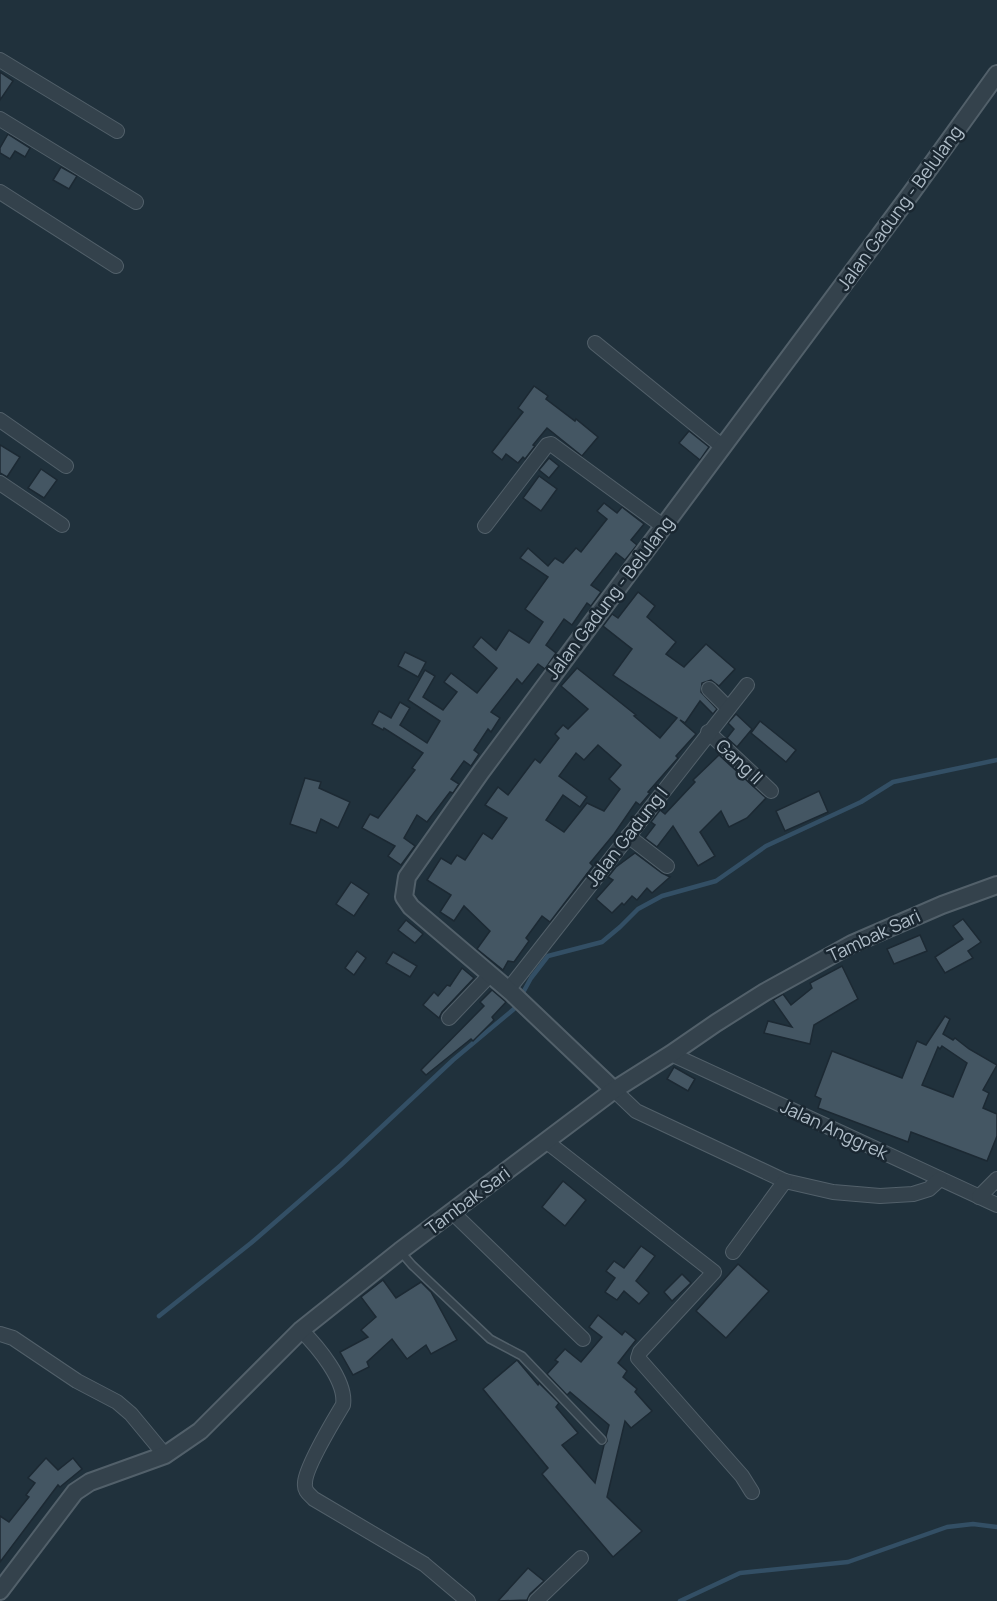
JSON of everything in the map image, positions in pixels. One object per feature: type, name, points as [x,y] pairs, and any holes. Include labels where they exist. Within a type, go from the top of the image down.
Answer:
[{"type":"street","points":[[0,60],[117,131]]},
{"type":"street","name":"Jalan Gadung - Belulang","points":[[614,1090],[526,1006],[411,907],[404,897],[407,877],[481,772],[997,74]]},
{"type":"street","points":[[0,119],[136,202]]},
{"type":"street","points":[[0,192],[116,266]]},
{"type":"street","points":[[595,343],[723,447]]},
{"type":"street","points":[[0,420],[66,466]]},
{"type":"street","points":[[485,526],[547,445],[551,444],[663,526]]},
{"type":"street","points":[[0,483],[62,525]]},
{"type":"street","name":"Jalan Gadung I","points":[[510,992],[708,732],[747,685]]},
{"type":"street","points":[[709,689],[728,708]]},
{"type":"street","name":"Gang II","points":[[708,732],[771,791]]},
{"type":"street","points":[[628,836],[668,866]]},
{"type":"street","name":"Tambak Sari","points":[[0,1592],[75,1492],[90,1482],[165,1455],[200,1431],[301,1330],[400,1251],[614,1090],[807,967],[922,913],[997,885]]},
{"type":"street","points":[[449,1018],[490,975]]},
{"type":"street","name":"Jalan Anggrek","points":[[671,1054],[997,1205]]},
{"type":"street","points":[[614,1090],[636,1111],[785,1181],[832,1192],[880,1196],[914,1194],[928,1189],[940,1179]]},
{"type":"street","points":[[547,1142],[714,1272],[640,1352],[638,1358],[742,1476],[752,1492]]},
{"type":"street","points":[[979,1197],[997,1179]]},
{"type":"street","points":[[733,1252],[785,1181]]},
{"type":"street","points":[[453,1213],[583,1339]]},
{"type":"street","points":[[301,1330],[315,1344],[331,1368],[344,1397],[343,1405],[309,1470],[304,1485],[307,1492],[314,1499],[424,1564],[468,1601]]},
{"type":"street","points":[[0,1334],[13,1338],[77,1381],[117,1402],[131,1414],[165,1455]]},
{"type":"street","points":[[536,1601],[581,1558]]},
{"type":"lane","points":[[400,1251],[490,1339],[522,1356],[602,1440]]},
{"type":"building","points":[[0,72],[13,81],[0,100]]},
{"type":"building","points":[[8,134],[30,148],[25,157],[15,151],[10,159],[0,153],[0,148]]},
{"type":"building","points":[[61,167],[77,176],[69,189],[53,180]]},
{"type":"building","points":[[534,386],[548,396],[546,399],[598,437],[582,456],[547,428],[525,459],[523,457],[518,463],[506,454],[502,460],[492,452],[523,412],[518,408]]},
{"type":"building","points":[[689,431],[709,447],[700,460],[679,443]]},
{"type":"building","points":[[0,445],[20,457],[7,477],[0,473]]},
{"type":"building","points":[[549,458],[559,466],[549,478],[539,470]]},
{"type":"building","points":[[41,469],[57,480],[44,498],[28,488]]},
{"type":"building","points":[[539,476],[557,489],[541,511],[523,498]]},
{"type":"building","points":[[604,503],[617,513],[622,507],[644,524],[631,540],[637,545],[625,560],[616,553],[591,585],[601,592],[591,606],[587,603],[572,625],[564,619],[546,645],[556,653],[545,669],[538,664],[522,684],[517,679],[491,712],[500,718],[491,732],[488,729],[474,750],[479,754],[471,766],[464,761],[451,779],[459,784],[453,793],[450,792],[427,822],[417,815],[404,838],[415,846],[401,865],[388,856],[395,846],[362,828],[370,814],[378,818],[415,770],[412,768],[423,753],[384,728],[383,730],[372,724],[379,711],[391,718],[400,702],[410,708],[400,725],[427,743],[440,721],[408,700],[425,670],[435,676],[423,697],[443,710],[457,692],[444,682],[451,673],[477,693],[497,668],[473,647],[481,637],[496,650],[509,630],[529,643],[543,622],[525,609],[548,577],[520,558],[528,548],[548,566],[555,558],[563,563],[576,548],[581,552],[607,519],[597,511]]},
{"type":"building","points":[[638,592],[655,606],[647,617],[676,642],[666,654],[684,667],[706,644],[735,669],[719,686],[711,680],[702,683],[701,692],[717,709],[713,714],[700,701],[685,723],[680,720],[696,734],[676,756],[678,758],[648,792],[650,793],[640,805],[636,802],[590,863],[593,866],[550,922],[542,916],[526,938],[529,941],[514,962],[508,961],[503,970],[477,949],[490,931],[464,906],[454,921],[440,912],[451,895],[427,880],[441,858],[451,864],[457,855],[465,860],[483,833],[492,839],[507,818],[485,805],[498,787],[508,795],[535,759],[540,763],[559,738],[555,734],[563,725],[568,729],[588,709],[561,686],[577,668],[636,715],[634,716],[660,738],[677,718],[613,675],[632,649],[603,626],[612,614],[618,618]],"holes":[[[598,745],[621,765],[609,779],[620,789],[604,811],[587,803],[564,832],[546,820],[563,795],[580,807],[587,797],[559,776],[576,753],[584,760]]]},
{"type":"building","points":[[405,652],[426,662],[418,677],[398,666]]},
{"type":"building","points":[[736,714],[752,729],[737,747],[727,738],[734,729],[728,723]]},
{"type":"building","points":[[760,721],[796,750],[786,762],[751,733]]},
{"type":"building","points":[[719,755],[766,798],[747,818],[729,827],[721,811],[700,832],[715,856],[698,866],[673,826],[657,847],[645,838],[655,825],[651,822],[660,810],[665,814],[695,782],[693,780]]},
{"type":"building","points":[[305,778],[321,782],[319,788],[350,802],[338,828],[321,819],[316,833],[290,824]]},
{"type":"building","points":[[819,791],[828,812],[785,831],[776,811]]},
{"type":"building","points":[[635,853],[670,877],[652,893],[647,888],[637,900],[632,896],[612,913],[596,899],[613,880],[608,877],[616,867]]},
{"type":"building","points":[[351,882],[369,894],[354,916],[336,904]]},
{"type":"building","points":[[963,919],[981,942],[968,951],[973,958],[945,973],[935,957],[963,939],[953,926]]},
{"type":"building","points":[[406,920],[423,934],[415,943],[398,930]]},
{"type":"building","points":[[920,935],[927,951],[894,964],[887,949]]},
{"type":"building","points":[[357,951],[366,958],[354,975],[345,968]]},
{"type":"building","points":[[393,952],[417,966],[410,977],[386,963]]},
{"type":"building","points":[[842,966],[858,999],[814,1025],[810,1044],[764,1033],[768,1021],[792,1027],[773,1000],[783,994],[791,1005],[812,988],[810,983]]},
{"type":"building","points":[[462,968],[474,978],[439,1018],[423,1005],[434,992],[438,996],[447,985],[450,986]]},
{"type":"building","points":[[492,990],[506,1002],[492,1017],[494,1020],[473,1041],[471,1039],[426,1075],[421,1070],[484,1006],[480,1002]]},
{"type":"building","points":[[945,1016],[950,1019],[943,1034],[953,1040],[955,1038],[997,1065],[983,1090],[989,1093],[983,1108],[997,1114],[997,1136],[987,1161],[911,1132],[908,1142],[818,1108],[821,1099],[815,1096],[832,1051],[902,1078],[917,1041],[926,1045]],"holes":[[[942,1046],[967,1063],[953,1097],[922,1085],[938,1047],[940,1049]]]},
{"type":"building","points":[[674,1067],[695,1079],[688,1091],[667,1079]]},
{"type":"building","points":[[563,1181],[586,1200],[565,1226],[542,1207]]},
{"type":"building","points":[[641,1246],[655,1256],[636,1281],[649,1293],[639,1304],[624,1291],[617,1300],[605,1292],[615,1278],[606,1271],[614,1261],[624,1268]]},
{"type":"building","points":[[738,1264],[769,1291],[726,1338],[696,1311]]},
{"type":"building","points":[[682,1274],[691,1283],[672,1301],[664,1292]]},
{"type":"building","points":[[383,1280],[396,1298],[421,1282],[431,1292],[457,1340],[431,1354],[426,1345],[407,1359],[392,1339],[367,1362],[369,1367],[353,1375],[340,1352],[368,1337],[361,1330],[376,1317],[361,1297]]},
{"type":"building","points":[[598,1315],[622,1335],[625,1331],[636,1340],[618,1363],[627,1371],[623,1377],[637,1389],[635,1392],[652,1411],[631,1428],[625,1421],[607,1497],[642,1531],[613,1557],[542,1474],[548,1468],[483,1389],[517,1360],[538,1385],[539,1383],[559,1403],[556,1407],[578,1433],[562,1445],[595,1483],[607,1441],[609,1425],[570,1392],[567,1395],[547,1374],[558,1362],[555,1360],[565,1349],[581,1362],[602,1337],[589,1327]]},
{"type":"building","points":[[46,1458],[58,1470],[73,1458],[82,1469],[60,1487],[58,1485],[0,1562],[0,1516],[9,1522],[29,1497],[26,1495],[35,1483],[28,1478]]},
{"type":"building","points":[[528,1568],[544,1581],[527,1600],[498,1601]]},
{"type":"waterway","points":[[159,1316],[251,1243],[341,1165],[453,1060],[514,1009],[531,978],[548,956],[602,942],[638,909],[662,896],[716,881],[766,846],[861,802],[893,782],[997,760]]},
{"type":"waterway","points":[[680,1601],[740,1573],[848,1562],[947,1527],[973,1524],[997,1527]]}]
